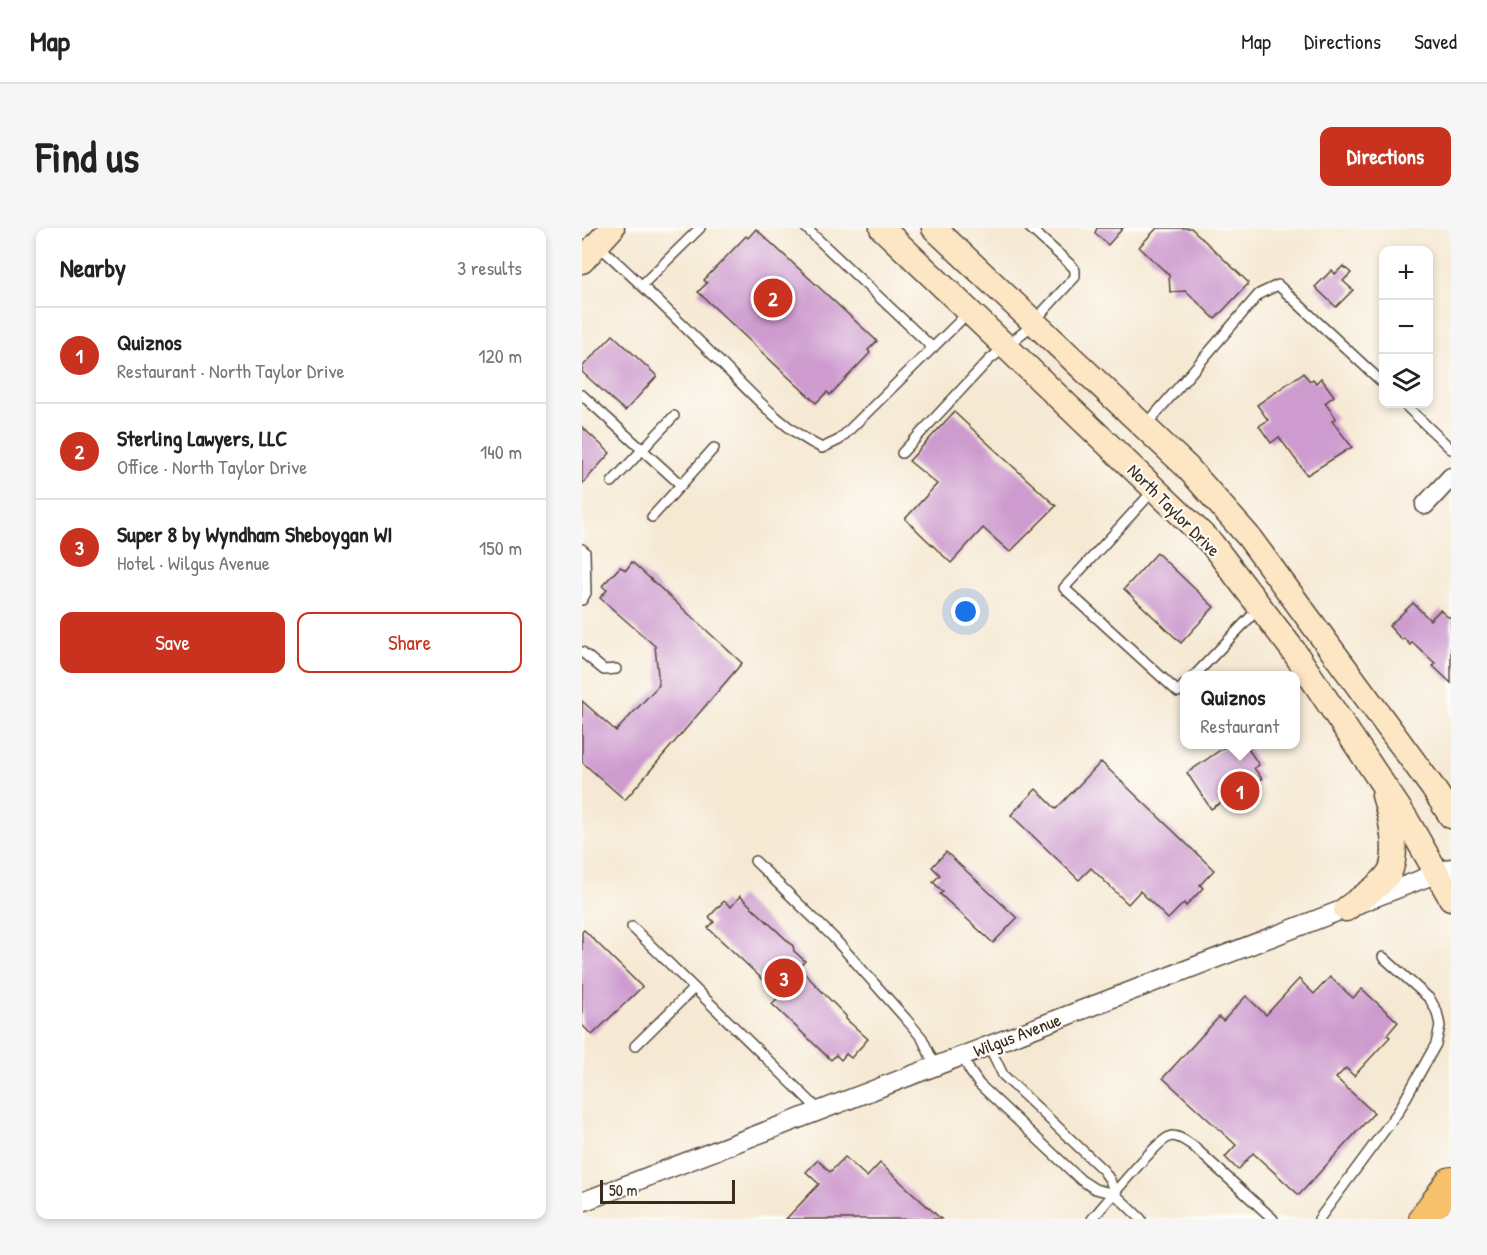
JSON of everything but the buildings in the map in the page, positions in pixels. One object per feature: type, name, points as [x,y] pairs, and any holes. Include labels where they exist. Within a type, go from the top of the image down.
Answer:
[{"type":"highway","points":[[1425,1219],[1451,1183]]},
{"type":"main road","name":"North Taylor Drive","points":[[882,228],[1212,544],[1293,650],[1406,819],[1444,871],[1451,898]]},
{"type":"main road","name":"North Taylor Drive","points":[[934,228],[1187,467],[1248,536],[1433,788],[1451,816]]},
{"type":"main road","points":[[1346,909],[1382,881],[1388,875],[1392,865],[1391,824],[1383,793],[1374,771]]},
{"type":"street","points":[[1425,505],[1450,480]]},
{"type":"street","name":"Wilgus Avenue","points":[[582,1202],[1444,871]]},
{"type":"lane","points":[[642,285],[700,228]]},
{"type":"lane","points":[[806,228],[933,348]]},
{"type":"lane","points":[[902,453],[989,360],[1034,322],[1076,274],[1066,261],[1030,228]]},
{"type":"lane","points":[[597,244],[753,394],[803,439],[822,448],[839,440],[970,312]]},
{"type":"lane","points":[[1144,426],[1259,294],[1278,285],[1379,380]]},
{"type":"lane","points":[[582,396],[681,485]]},
{"type":"lane","points":[[1408,408],[1451,449]]},
{"type":"lane","points":[[612,482],[674,416]]},
{"type":"lane","points":[[652,517],[714,448]]},
{"type":"lane","points":[[1155,489],[1064,588],[1178,692],[1180,690]]},
{"type":"lane","points":[[582,549],[585,552],[586,592],[582,600]]},
{"type":"lane","points":[[1198,671],[1260,607]]},
{"type":"lane","points":[[582,652],[604,670],[616,669]]},
{"type":"lane","points":[[755,861],[833,937],[906,1018],[921,1038],[935,1066]]},
{"type":"lane","points":[[633,927],[819,1110]]},
{"type":"lane","points":[[1319,1219],[1398,1112],[1436,1044],[1440,1026],[1437,1012],[1430,999],[1383,957]]},
{"type":"lane","points":[[635,1046],[694,988]]},
{"type":"lane","points":[[989,1046],[1003,1075],[1103,1170],[1115,1194],[1141,1219]]},
{"type":"lane","points":[[962,1056],[979,1084],[1074,1173],[1095,1189],[1115,1194]]},
{"type":"lane","points":[[1092,1219],[1150,1151],[1171,1136],[1193,1146],[1273,1219]]},
{"type":"place","name":"Sterling Lawyers, LLC","points":[[773,298]]},
{"type":"place","name":"Quiznos","points":[[1240,791]]},
{"type":"place","name":"Super 8 by Wyndham Sheboygan WI","points":[[784,978]]}]
